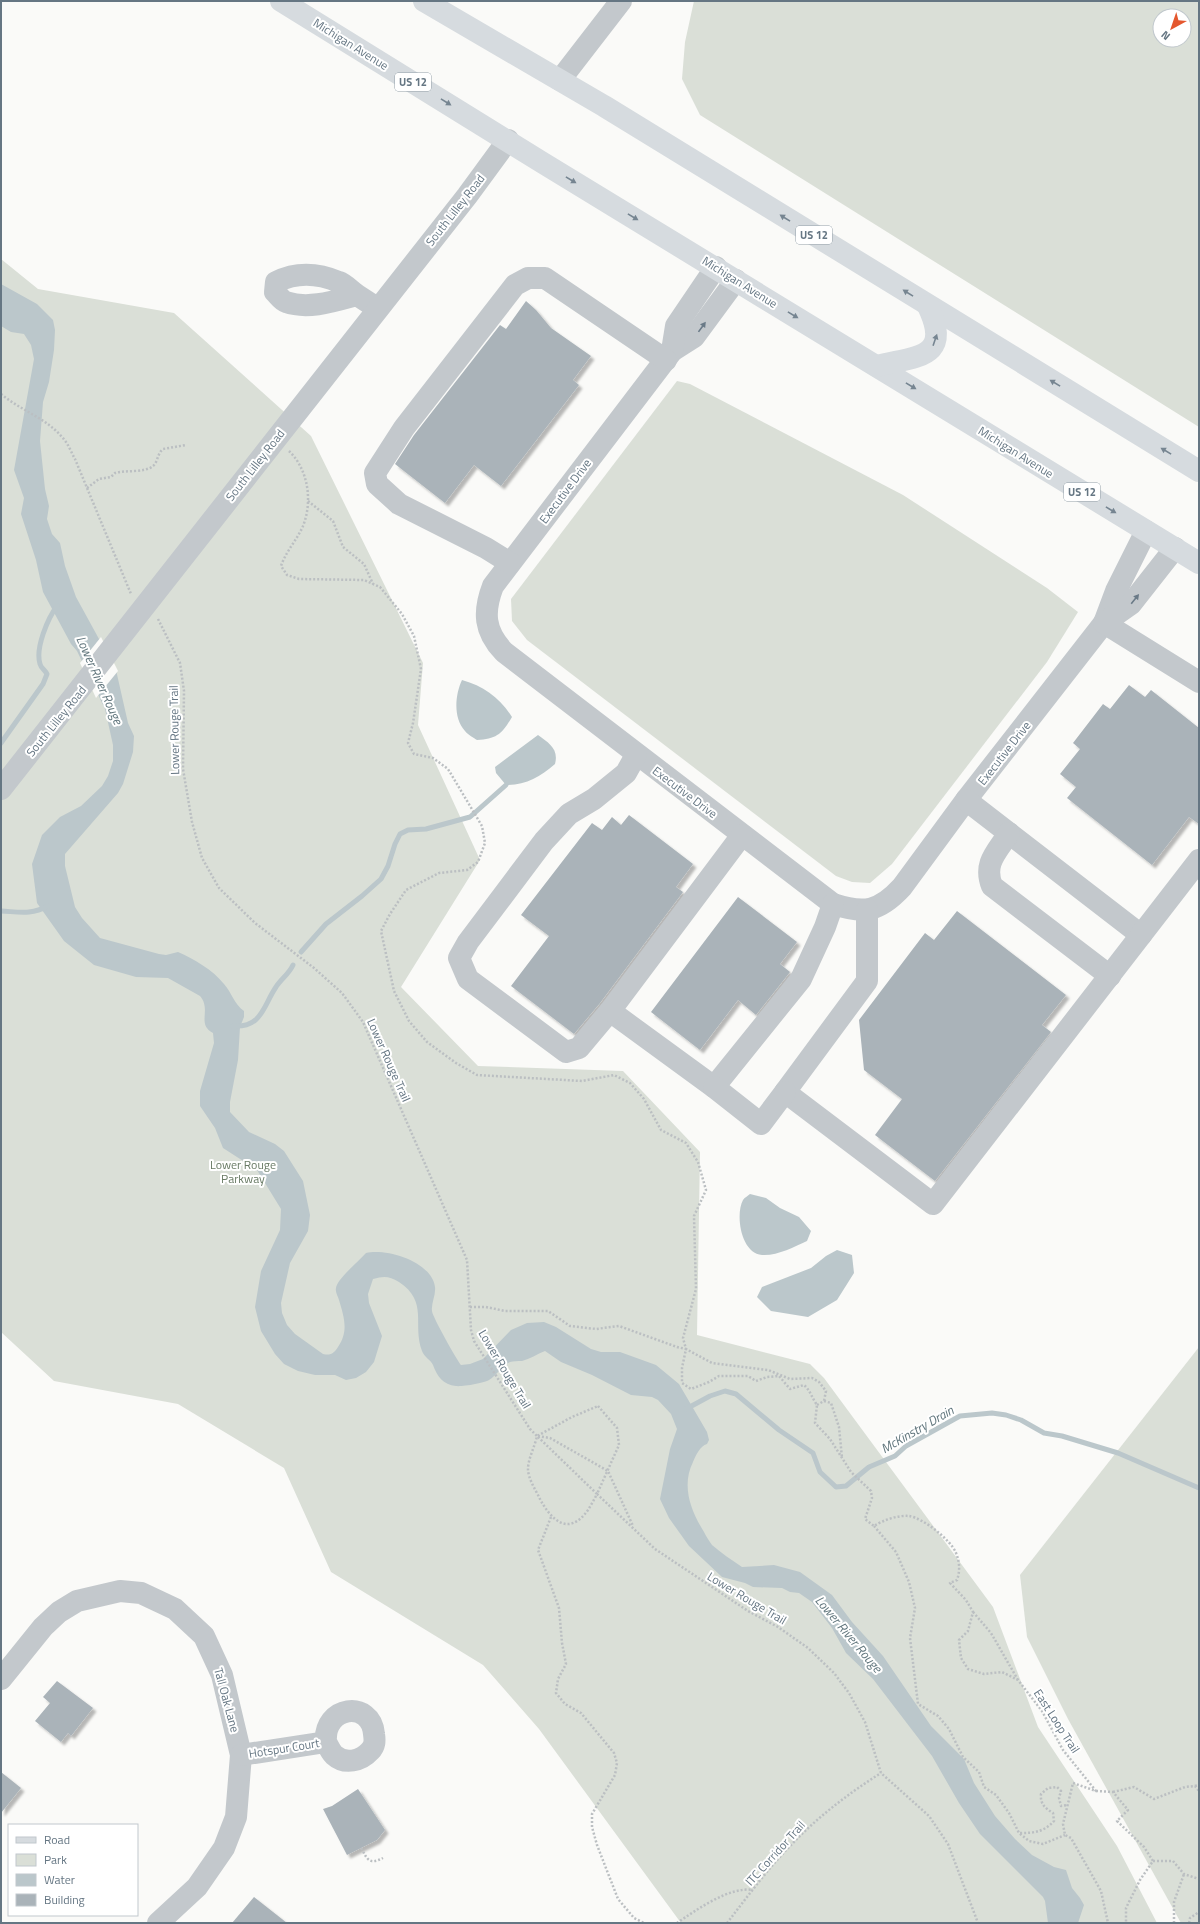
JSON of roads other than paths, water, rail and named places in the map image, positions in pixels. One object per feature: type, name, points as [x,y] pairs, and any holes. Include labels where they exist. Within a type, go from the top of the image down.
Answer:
[{"type":"main road","name":"Michigan Avenue","points":[[281,1],[1199,563]]},
{"type":"main road","name":"US 12","points":[[426,2],[560,80],[1199,471]]},
{"type":"main road","points":[[877,366],[914,359],[930,350],[935,343],[937,329],[935,320],[928,306]]},
{"type":"street","points":[[560,80],[620,1]]},
{"type":"street","name":"South Lilley Road","points":[[1,789],[119,641],[377,308],[467,196],[508,140]]},
{"type":"street","name":"Executive Drive","points":[[669,355],[676,326],[716,267]]},
{"type":"street","points":[[510,563],[486,548],[399,504],[377,484],[375,473],[409,422],[515,285],[528,278],[545,278],[669,355]]},
{"type":"street","name":"Executive Drive","points":[[736,280],[694,337],[669,355],[493,586],[488,599],[486,621],[496,644],[504,652],[636,755],[833,904],[852,910],[867,910],[878,907],[892,899],[966,800],[1104,623],[1131,604],[1175,548]]},
{"type":"street","points":[[357,295],[377,308]]},
{"type":"street","name":"Executive Drive","points":[[1104,623],[1116,591],[1146,531]]},
{"type":"street","points":[[1104,623],[1199,682]]},
{"type":"street","points":[[636,755],[626,773],[594,799],[569,814],[544,841],[468,942],[459,958],[468,979],[566,1052],[579,1048],[610,1012],[742,835]]},
{"type":"street","points":[[966,800],[1141,935]]},
{"type":"street","points":[[1009,833],[988,867],[992,886],[1110,976]]},
{"type":"street","points":[[785,1092],[933,1204],[1199,860]]},
{"type":"street","points":[[714,1087],[801,979],[825,927],[833,904]]},
{"type":"street","points":[[610,1012],[714,1087],[761,1124],[867,981],[867,910]]},
{"type":"street","name":"Tall Oak Lane","points":[[1,1679],[43,1627],[58,1612],[76,1601],[120,1591],[141,1593],[174,1609],[204,1636],[222,1675],[241,1755],[236,1817],[224,1848],[197,1887],[158,1923]]},
{"type":"street","name":"Hotspur Court","points":[[241,1755],[326,1742]]},
{"type":"water","name":"Lower River Rouge","points":[[1,284],[37,304],[53,320],[55,330],[54,350],[49,382],[43,402],[40,441],[45,489],[49,506],[47,519],[52,534],[60,543],[65,566],[76,597],[116,670],[128,723],[134,736],[133,752],[123,784],[118,793],[65,854],[65,866],[75,907],[82,918],[100,938],[159,954],[166,955],[178,952],[197,962],[220,979],[244,1011],[244,1017],[240,1027],[238,1060],[230,1102],[230,1112],[249,1132],[275,1144],[284,1151],[303,1181],[310,1215],[308,1231],[290,1263],[281,1303],[282,1313],[287,1325],[295,1334],[323,1354],[328,1355],[334,1352],[344,1335],[342,1312],[336,1291],[337,1284],[366,1253],[385,1253],[396,1255],[417,1264],[426,1270],[432,1278],[435,1287],[432,1308],[433,1315],[445,1339],[461,1365],[470,1364],[483,1359],[511,1330],[527,1323],[544,1322],[556,1327],[591,1349],[601,1352],[620,1352],[656,1365],[679,1384],[707,1432],[709,1440],[707,1444],[698,1451],[689,1471],[688,1489],[689,1498],[695,1516],[712,1545],[742,1567],[774,1565],[800,1572],[832,1595],[852,1622],[883,1656],[931,1726],[964,1759],[974,1783],[995,1816],[1015,1839],[1032,1855],[1054,1867],[1066,1870],[1072,1888],[1084,1905],[1078,1923],[1048,1923],[1045,1901],[1043,1897],[980,1834],[959,1803],[932,1756],[873,1679],[846,1653],[832,1628],[812,1602],[799,1593],[790,1592],[782,1588],[753,1587],[745,1583],[722,1577],[689,1546],[669,1518],[660,1499],[670,1449],[677,1429],[671,1414],[658,1400],[652,1397],[631,1395],[592,1375],[561,1362],[545,1351],[522,1361],[510,1362],[487,1381],[463,1386],[447,1384],[436,1373],[432,1363],[422,1351],[418,1332],[417,1306],[414,1297],[399,1282],[386,1277],[373,1279],[368,1294],[369,1303],[382,1336],[374,1362],[366,1372],[356,1378],[346,1380],[335,1375],[315,1375],[298,1371],[284,1364],[275,1354],[261,1331],[255,1307],[261,1271],[280,1230],[281,1209],[257,1170],[223,1148],[215,1128],[200,1106],[200,1091],[214,1043],[213,1033],[205,1025],[205,1006],[203,1001],[200,996],[168,978],[136,977],[94,965],[64,941],[37,903],[32,864],[42,835],[60,817],[81,806],[102,786],[108,776],[113,761],[113,745],[105,709],[77,651],[71,644],[43,592],[36,560],[21,514],[24,498],[14,470],[34,359],[31,345],[24,334],[11,332],[1,326]]},
{"type":"water","points":[[462,680],[484,689],[491,694],[502,704],[512,717],[505,728],[494,737],[477,740],[468,734],[461,726],[458,720],[456,706]]},
{"type":"water","points":[[538,735],[554,750],[556,754],[555,764],[544,773],[526,782],[506,785],[496,773],[495,767]]},
{"type":"water","points":[[750,1194],[766,1198],[780,1208],[799,1217],[811,1231],[807,1241],[785,1251],[774,1254],[762,1255],[755,1253],[749,1248],[745,1241],[740,1223],[743,1200]]},
{"type":"water","points":[[837,1250],[852,1255],[854,1273],[837,1300],[808,1317],[771,1311],[757,1297],[762,1287],[811,1268],[826,1256]]},
{"type":"waterway","points":[[1,743],[43,684],[47,674],[41,667],[39,650],[46,625],[57,606]]},
{"type":"waterway","points":[[301,952],[326,924],[381,879],[388,866],[400,834],[408,830],[426,829],[470,817],[506,785]]},
{"type":"waterway","points":[[1,911],[31,912],[48,906]]},
{"type":"waterway","points":[[233,1026],[243,1026],[256,1020],[280,981],[293,965]]},
{"type":"waterway","name":"McKinstry Drain","points":[[686,1409],[710,1396],[725,1391],[736,1394],[779,1430],[813,1453],[820,1472],[836,1487],[846,1486],[869,1467],[895,1456],[906,1446],[960,1416],[992,1413],[1006,1415],[1021,1420],[1044,1433],[1062,1436],[1118,1453],[1199,1488]]},
{"type":"park label","name":"Lower Rouge Parkway","points":[[243,1171]]}]
